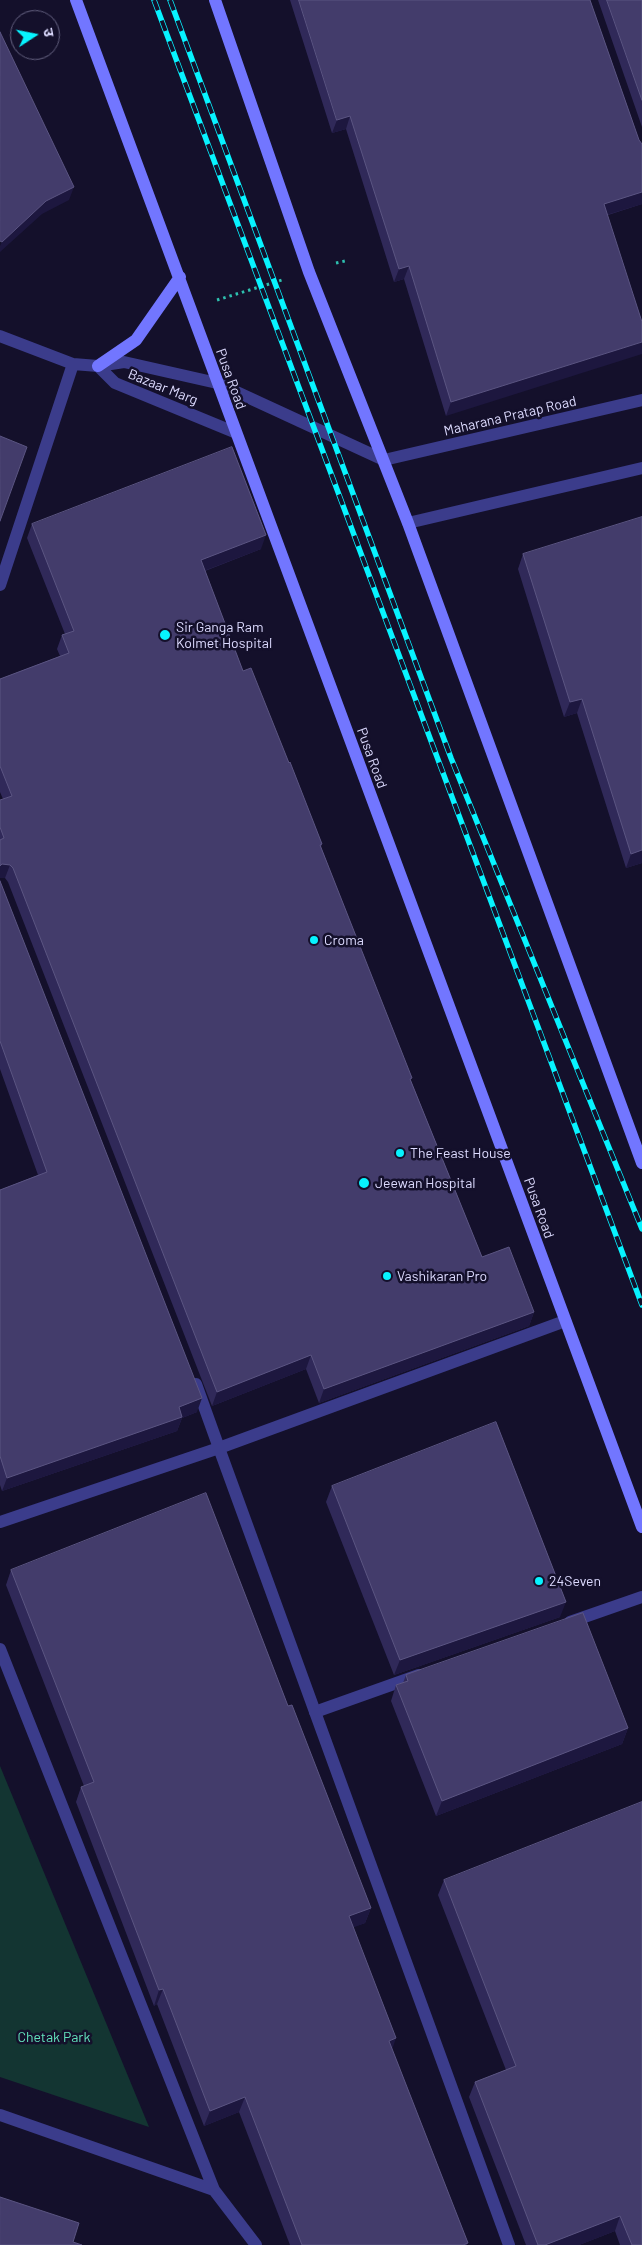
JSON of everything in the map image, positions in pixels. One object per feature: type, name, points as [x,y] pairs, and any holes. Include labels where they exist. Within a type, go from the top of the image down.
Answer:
[{"type":"main road","name":"Pusa Road","points":[[76,0],[180,277],[189,308],[234,432],[642,1527]]},
{"type":"main road","points":[[215,0],[309,272],[384,460],[636,1128],[642,1162]]},
{"type":"main road","points":[[98,366],[136,340],[180,277]]},
{"type":"street","points":[[0,336],[73,364],[98,366],[124,362],[216,383],[384,460]]},
{"type":"street","points":[[0,585],[73,364]]},
{"type":"street","name":"Bazaar Marg","points":[[98,366],[115,383],[234,432]]},
{"type":"street","name":"Maharana Pratap Road","points":[[384,460],[642,400]]},
{"type":"street","points":[[408,523],[642,468]]},
{"type":"street","points":[[0,1522],[219,1448],[565,1320]]},
{"type":"street","points":[[192,1374],[509,2245]]},
{"type":"street","points":[[556,1627],[642,1597]]},
{"type":"street","points":[[0,1649],[214,2190],[256,2245]]},
{"type":"street","points":[[315,1712],[427,1672]]},
{"type":"street","points":[[0,2115],[214,2190]]},
{"type":"path","points":[[189,308],[345,261]]},
{"type":"green space","name":"Chetak Park","points":[[0,1766],[149,2127],[0,2077]]},
{"type":"building","points":[[299,0],[590,0],[642,144],[642,192],[604,204],[642,322],[642,342],[451,402],[409,266],[399,269],[350,116],[337,120]]},
{"type":"building","points":[[607,0],[642,0],[642,100]]},
{"type":"building","points":[[0,32],[10,53],[10,60],[13,60],[74,187],[46,201],[2,242],[0,241]]},
{"type":"building","points":[[0,436],[27,447],[0,521]]},
{"type":"building","points":[[232,447],[266,535],[201,560],[243,671],[251,668],[290,762],[322,844],[320,845],[412,1078],[410,1079],[482,1257],[509,1247],[534,1312],[324,1389],[311,1355],[217,1392],[13,868],[10,865],[2,864],[0,866],[0,840],[4,838],[0,827],[0,800],[12,796],[0,766],[0,679],[69,653],[62,635],[74,631],[32,524]]},
{"type":"building","points":[[642,517],[642,850],[631,854],[582,699],[570,702],[523,554]]},
{"type":"building","points":[[0,881],[202,1398],[179,1407],[182,1417],[7,1478],[0,1456],[0,1190],[47,1172],[0,1041]]},
{"type":"building","points":[[496,1422],[566,1602],[400,1660],[332,1486]]},
{"type":"building","points":[[206,1493],[288,1706],[292,1705],[371,1908],[349,1916],[396,2038],[389,2041],[468,2243],[463,2245],[302,2245],[245,2097],[210,2111],[163,1989],[159,1990],[81,1787],[94,1782],[11,1570]]},
{"type":"building","points":[[583,1613],[628,1728],[442,1801],[396,1685],[408,1681],[406,1675]]},
{"type":"building","points":[[642,1802],[642,2245],[632,2245],[620,2216],[545,2245],[538,2245],[475,2082],[516,2066],[444,1880]]},
{"type":"building","points":[[0,2197],[79,2223],[73,2242],[82,2245],[0,2245]]},
{"type":"railway","points":[[154,0],[642,1305]]},
{"type":"railway","points":[[170,0],[451,758],[642,1229]]},
{"type":"place","name":"Sir Ganga Ram Kolmet Hospital","points":[[165,635]]},
{"type":"place","name":"Croma","points":[[314,940]]},
{"type":"place","name":"The Feast House","points":[[400,1153]]},
{"type":"place","name":"Jeewan Hospital","points":[[364,1183]]},
{"type":"place","name":"Vashikaran Pro","points":[[387,1276]]},
{"type":"place","name":"24Seven","points":[[539,1581]]}]
